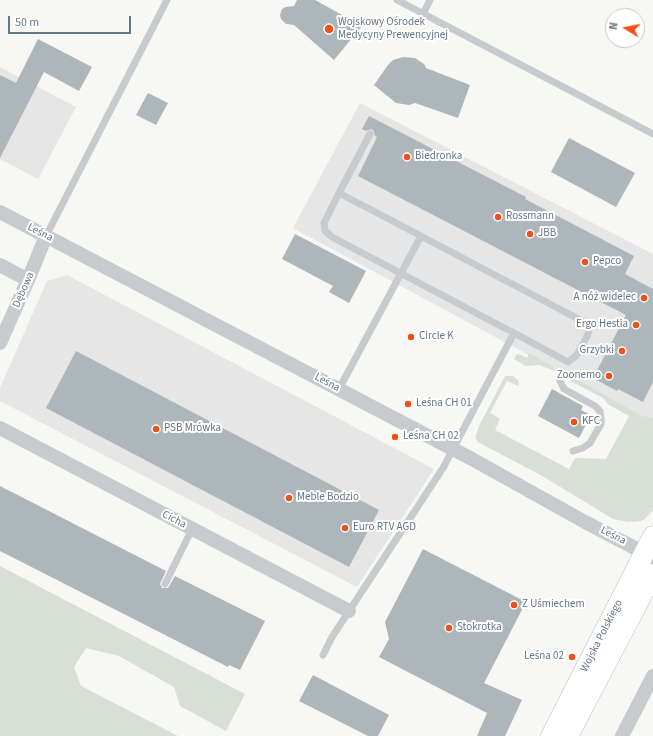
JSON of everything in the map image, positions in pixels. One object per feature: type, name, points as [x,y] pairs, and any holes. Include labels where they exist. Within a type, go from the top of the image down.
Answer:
[{"type":"main road","name":"Wojska Polskiego","points":[[551,736],[650,549]]},
{"type":"main road","name":"Wojska Polskiego","points":[[568,736],[653,574]]},
{"type":"street","name":"Leśna","points":[[0,212],[454,449],[585,522],[650,549]]},
{"type":"street","name":"Dębowa","points":[[0,343],[46,236]]},
{"type":"street","points":[[0,265],[28,280]]},
{"type":"street","name":"Cicha","points":[[0,428],[349,611]]},
{"type":"street","points":[[622,736],[653,676]]},
{"type":"lane","points":[[46,236],[167,0]]},
{"type":"lane","points":[[397,0],[653,134]]},
{"type":"lane","points":[[423,14],[430,0]]},
{"type":"lane","points":[[339,193],[586,323],[589,328],[588,334],[577,355],[568,362],[325,231],[324,223],[339,193],[370,134]]},
{"type":"lane","points":[[339,389],[421,236]]},
{"type":"lane","points":[[323,655],[332,637],[429,490],[454,449],[514,333]]},
{"type":"lane","points":[[559,379],[564,389],[596,406],[600,411],[601,424],[590,443],[583,448],[573,451]]},
{"type":"lane","points":[[165,584],[192,529]]},
{"type":"shaded area","points":[[0,67],[76,107],[38,179],[0,159]]},
{"type":"shaded area","points":[[360,103],[653,254],[653,422],[293,228]]},
{"type":"shaded area","points":[[67,275],[434,469],[357,587],[0,401],[0,388],[47,281]]},
{"type":"shaded area","points":[[529,353],[553,366],[555,371],[539,365],[526,366],[514,359],[517,354],[527,358]]},
{"type":"shaded area","points":[[505,376],[513,376],[518,380],[519,384],[518,386],[507,381],[490,413],[500,419],[495,430],[569,469],[575,458],[606,459],[629,416],[609,405],[603,398],[572,382],[570,379],[571,376],[642,416],[653,418],[653,510],[645,519],[641,521],[628,522],[613,519],[544,477],[478,442],[476,435],[479,426]]},
{"type":"shaded area","points":[[0,566],[245,694],[226,731],[180,706],[174,687],[119,656],[86,648],[74,667],[81,686],[178,736],[0,736]]},
{"type":"building","name":"Wojskowy Ośrodek Medycyny Prewencyjnej","points":[[297,0],[315,0],[362,26],[334,60],[294,25],[286,24],[281,19],[280,15],[282,9],[294,6]]},
{"type":"building","points":[[38,39],[92,67],[79,91],[44,72],[0,158],[0,75],[16,83]]},
{"type":"building","points":[[403,57],[415,58],[424,64],[426,68],[470,85],[458,118],[415,103],[409,105],[396,103],[374,85],[393,60]]},
{"type":"building","points":[[148,93],[168,103],[156,125],[136,115]]},
{"type":"building","points":[[369,116],[526,197],[525,199],[634,256],[625,274],[653,289],[653,382],[643,402],[618,389],[617,391],[593,378],[626,315],[358,176],[377,137],[372,129],[366,131],[362,129]]},
{"type":"building","points":[[569,138],[635,173],[616,207],[551,172]]},
{"type":"building","points":[[295,234],[366,271],[349,303],[329,292],[333,286],[282,259]]},
{"type":"building","name":"PSB Mrówka","points":[[76,351],[379,510],[349,567],[46,408]]},
{"type":"building","points":[[552,389],[583,406],[581,410],[591,415],[579,438],[538,416]]},
{"type":"building","points":[[0,486],[166,571],[160,584],[162,588],[168,588],[175,576],[265,621],[240,670],[229,665],[228,667],[0,551]]},
{"type":"building","name":"Stokrotka","points":[[423,549],[526,602],[484,683],[522,700],[505,736],[477,736],[487,713],[379,657],[389,639],[385,622]]},
{"type":"building","points":[[313,675],[389,715],[378,736],[368,736],[299,701]]},
{"type":"place","name":"Wojskowy Ośrodek Medycyny Prewencyjnej","points":[[329,29]]},
{"type":"place","name":"Biedronka","points":[[407,157]]},
{"type":"place","name":"Rossmann","points":[[498,217]]},
{"type":"place","name":"JBB","points":[[530,234]]},
{"type":"place","name":"Pepco","points":[[585,262]]},
{"type":"place","name":"A nóż widelec","points":[[644,298]]},
{"type":"place","name":"Ergo Hestia","points":[[636,325]]},
{"type":"place","name":"Circle K","points":[[411,337]]},
{"type":"place","name":"Grzybki","points":[[622,351]]},
{"type":"place","name":"Zoonemo","points":[[609,376]]},
{"type":"place","name":"Leśna CH 01","points":[[408,404]]},
{"type":"place","name":"KFC","points":[[574,422]]},
{"type":"place","name":"PSB Mrówka","points":[[156,429]]},
{"type":"place","name":"Leśna CH 02","points":[[395,437]]},
{"type":"place","name":"Meble Bodzio","points":[[289,498]]},
{"type":"place","name":"Euro RTV AGD","points":[[345,528]]},
{"type":"place","name":"Z Uśmiechem","points":[[514,605]]},
{"type":"place","name":"Stokrotka","points":[[449,628]]},
{"type":"place","name":"Leśna 02","points":[[572,657]]}]
